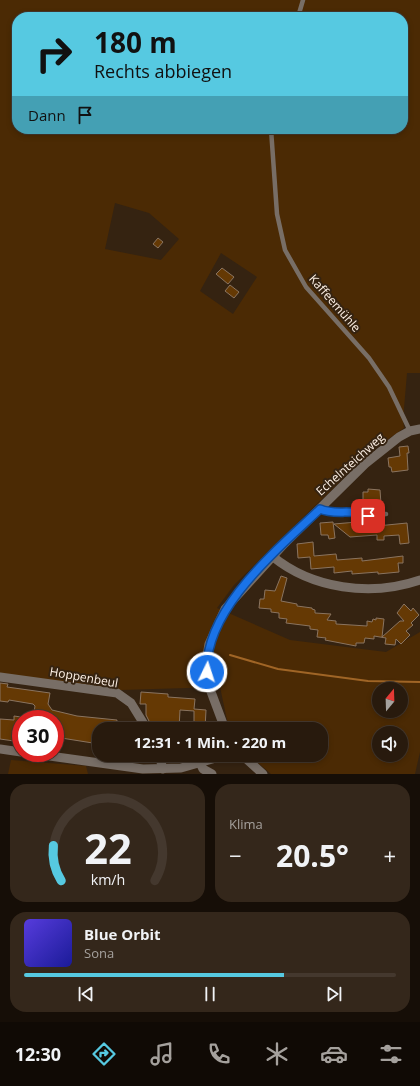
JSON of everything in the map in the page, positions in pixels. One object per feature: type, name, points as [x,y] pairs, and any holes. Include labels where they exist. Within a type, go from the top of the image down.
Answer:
[{"type":"street","name":"Echelnteichweg","points":[[222,722],[207,681],[206,662],[209,644],[225,609],[272,556],[376,454],[410,431],[420,429]]},
{"type":"street","points":[[272,556],[282,565],[305,577],[348,587],[384,587],[420,580]]},
{"type":"street","name":"Hoppenbeul","points":[[0,677],[117,693],[131,703],[143,722]]},
{"type":"street","points":[[0,749],[12,751]]},
{"type":"street","points":[[64,758],[143,769],[182,768],[203,762]]},
{"type":"street","points":[[161,762],[163,769]]},
{"type":"street","points":[[248,762],[257,772]]},
{"type":"street","points":[[200,763],[204,769],[212,774]]},
{"type":"lane","points":[[299,12],[302,0]]},
{"type":"lane","name":"Kaffeemühle","points":[[271,134],[277,214],[285,250],[306,287],[369,358],[389,387],[410,431]]},
{"type":"lane","points":[[320,509],[326,512],[360,512],[368,516],[386,514]]},
{"type":"shaded area","points":[[0,0],[420,0],[420,373],[407,373],[403,420],[404,428],[370,452],[234,585],[217,608],[290,640],[386,652],[420,632],[420,752],[415,774],[271,774],[257,762],[328,762],[328,722],[228,722],[220,687],[121,690],[0,674]],"holes":[[[115,203],[149,213],[179,239],[161,260],[105,249]],[[221,253],[257,277],[233,314],[200,291]]]},
{"type":"shaded area","points":[[11,760],[12,762],[36,762],[86,766],[88,774],[8,774]]},
{"type":"building","points":[[158,238],[163,242],[158,248],[153,244]]},
{"type":"building","points":[[222,268],[234,277],[228,284],[216,274]]},
{"type":"building","points":[[230,285],[239,292],[234,298],[225,291]]},
{"type":"building","points":[[408,446],[408,470],[392,472],[391,467],[389,467],[388,458],[400,456],[399,447]]},
{"type":"building","points":[[368,489],[380,490],[381,504],[371,505],[370,500],[363,500],[363,492],[368,492]]},
{"type":"building","points":[[333,522],[335,538],[329,539],[328,535],[321,535],[320,523]]},
{"type":"building","points":[[357,522],[357,528],[407,523],[409,543],[400,544],[399,535],[384,536],[384,540],[377,540],[377,535],[350,537],[334,524]]},
{"type":"building","points":[[313,542],[314,556],[336,554],[337,560],[362,558],[362,561],[403,556],[403,563],[398,563],[399,572],[378,574],[378,572],[352,574],[352,571],[334,573],[334,567],[311,569],[310,557],[298,558],[297,544]]},
{"type":"building","points":[[281,576],[287,578],[281,601],[297,604],[297,606],[312,608],[315,610],[315,613],[331,614],[327,620],[336,621],[336,624],[367,626],[367,621],[372,622],[373,619],[376,620],[376,618],[384,619],[382,637],[400,621],[404,621],[397,613],[404,604],[411,611],[413,608],[419,615],[411,623],[413,625],[406,631],[410,635],[401,644],[396,639],[395,645],[385,644],[386,638],[374,636],[374,639],[365,638],[364,643],[356,643],[356,646],[325,640],[326,638],[317,637],[318,630],[310,629],[310,626],[286,623],[287,619],[279,618],[279,613],[271,612],[271,609],[259,608],[260,599],[264,599],[265,590],[275,591]]},
{"type":"building","points":[[0,683],[8,684],[7,687],[50,693],[48,704],[52,710],[34,710],[35,706],[33,704],[9,700],[8,702],[0,701]]},
{"type":"building","points":[[141,692],[168,694],[168,697],[195,699],[194,709],[206,710],[205,722],[194,722],[194,711],[180,710],[179,722],[150,722],[146,715],[146,704],[140,704]]},
{"type":"building","points":[[64,713],[77,716],[117,720],[117,722],[92,722],[92,743],[64,738]]},
{"type":"building","points":[[0,719],[12,720],[12,741],[0,739]]},
{"type":"waterway","points":[[230,655],[278,669],[368,681],[420,682]]},
{"type":"route","points":[[207,672],[206,662],[209,644],[225,609],[256,573],[320,509],[326,512],[360,512],[368,516]]}]
